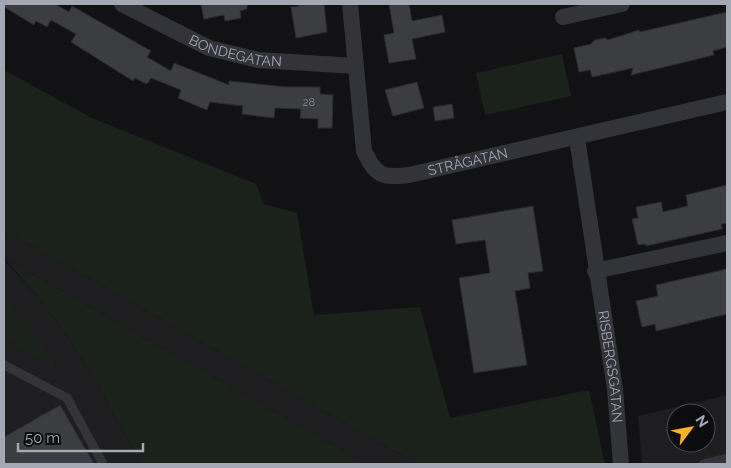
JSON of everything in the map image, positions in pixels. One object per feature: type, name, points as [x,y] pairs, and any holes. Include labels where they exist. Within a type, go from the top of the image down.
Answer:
[{"type":"street","name":"BONDEGATAN","points":[[122,4],[209,48],[258,60],[356,66]]},
{"type":"street","name":"STRÅGATAN","points":[[350,4],[364,150],[372,167],[388,177],[409,175],[577,138],[727,102]]},
{"type":"street","points":[[563,17],[622,4]]},
{"type":"street","name":"RISBERGSGATAN","points":[[577,138],[595,271],[615,390],[621,464]]},
{"type":"street","points":[[595,271],[727,243]]},
{"type":"lane","points":[[4,365],[67,398],[103,464]]},
{"type":"lane","points":[[703,464],[727,458]]},
{"type":"shaded area","points":[[562,54],[571,96],[485,115],[476,73]]},
{"type":"shaded area","points":[[4,70],[92,118],[256,184],[264,204],[297,213],[314,315],[420,307],[450,418],[589,390],[605,464],[417,464],[4,230]]},
{"type":"shaded area","points":[[4,230],[417,464],[367,464],[4,258]]},
{"type":"shaded area","points":[[4,258],[367,464],[141,464],[99,387],[70,340],[39,298]]},
{"type":"shaded area","points":[[4,260],[39,298],[70,340],[99,387],[141,464],[4,464],[4,340],[57,366],[4,297]]},
{"type":"shaded area","points":[[4,297],[49,354],[57,367],[4,340]]},
{"type":"shaded area","points":[[727,395],[727,464],[642,464],[638,416],[666,409],[666,453],[716,453],[716,403],[693,403]]},
{"type":"building","points":[[4,4],[55,4],[69,12],[72,6],[151,51],[147,57],[171,71],[174,63],[229,85],[229,81],[286,87],[320,87],[320,94],[333,95],[332,128],[318,128],[318,119],[300,118],[301,109],[275,108],[274,118],[242,114],[243,106],[210,102],[207,110],[178,98],[181,90],[151,78],[147,84],[135,78],[133,81],[71,42],[76,34],[51,20],[47,27],[36,21],[34,25],[4,7]]},
{"type":"building","points":[[201,4],[247,4],[247,9],[240,11],[241,18],[225,21],[224,15],[204,19]]},
{"type":"building","points":[[298,4],[324,4],[327,32],[296,38],[291,7],[299,6]]},
{"type":"building","points":[[389,4],[409,4],[412,21],[442,15],[445,32],[412,39],[416,59],[389,63],[384,35],[394,33]]},
{"type":"building","points":[[727,12],[727,47],[713,51],[714,55],[631,75],[633,68],[592,77],[590,70],[579,72],[574,48],[591,44],[595,40],[605,38],[608,40],[639,30],[640,32]]},
{"type":"building","points":[[417,82],[424,108],[393,116],[385,90]]},
{"type":"building","points":[[452,104],[454,118],[435,121],[433,107]]},
{"type":"building","points":[[727,185],[727,223],[721,224],[722,229],[646,246],[645,244],[638,245],[632,219],[638,218],[636,207],[661,202],[663,212],[688,206],[686,195]]},
{"type":"building","points":[[533,206],[543,271],[528,273],[530,288],[515,291],[527,365],[474,373],[459,278],[490,273],[485,240],[456,244],[452,220]]},
{"type":"building","points":[[727,269],[727,314],[656,331],[655,324],[642,327],[636,301],[658,296],[656,285]]},
{"type":"building","points":[[60,405],[94,464],[4,464],[4,437]]}]
